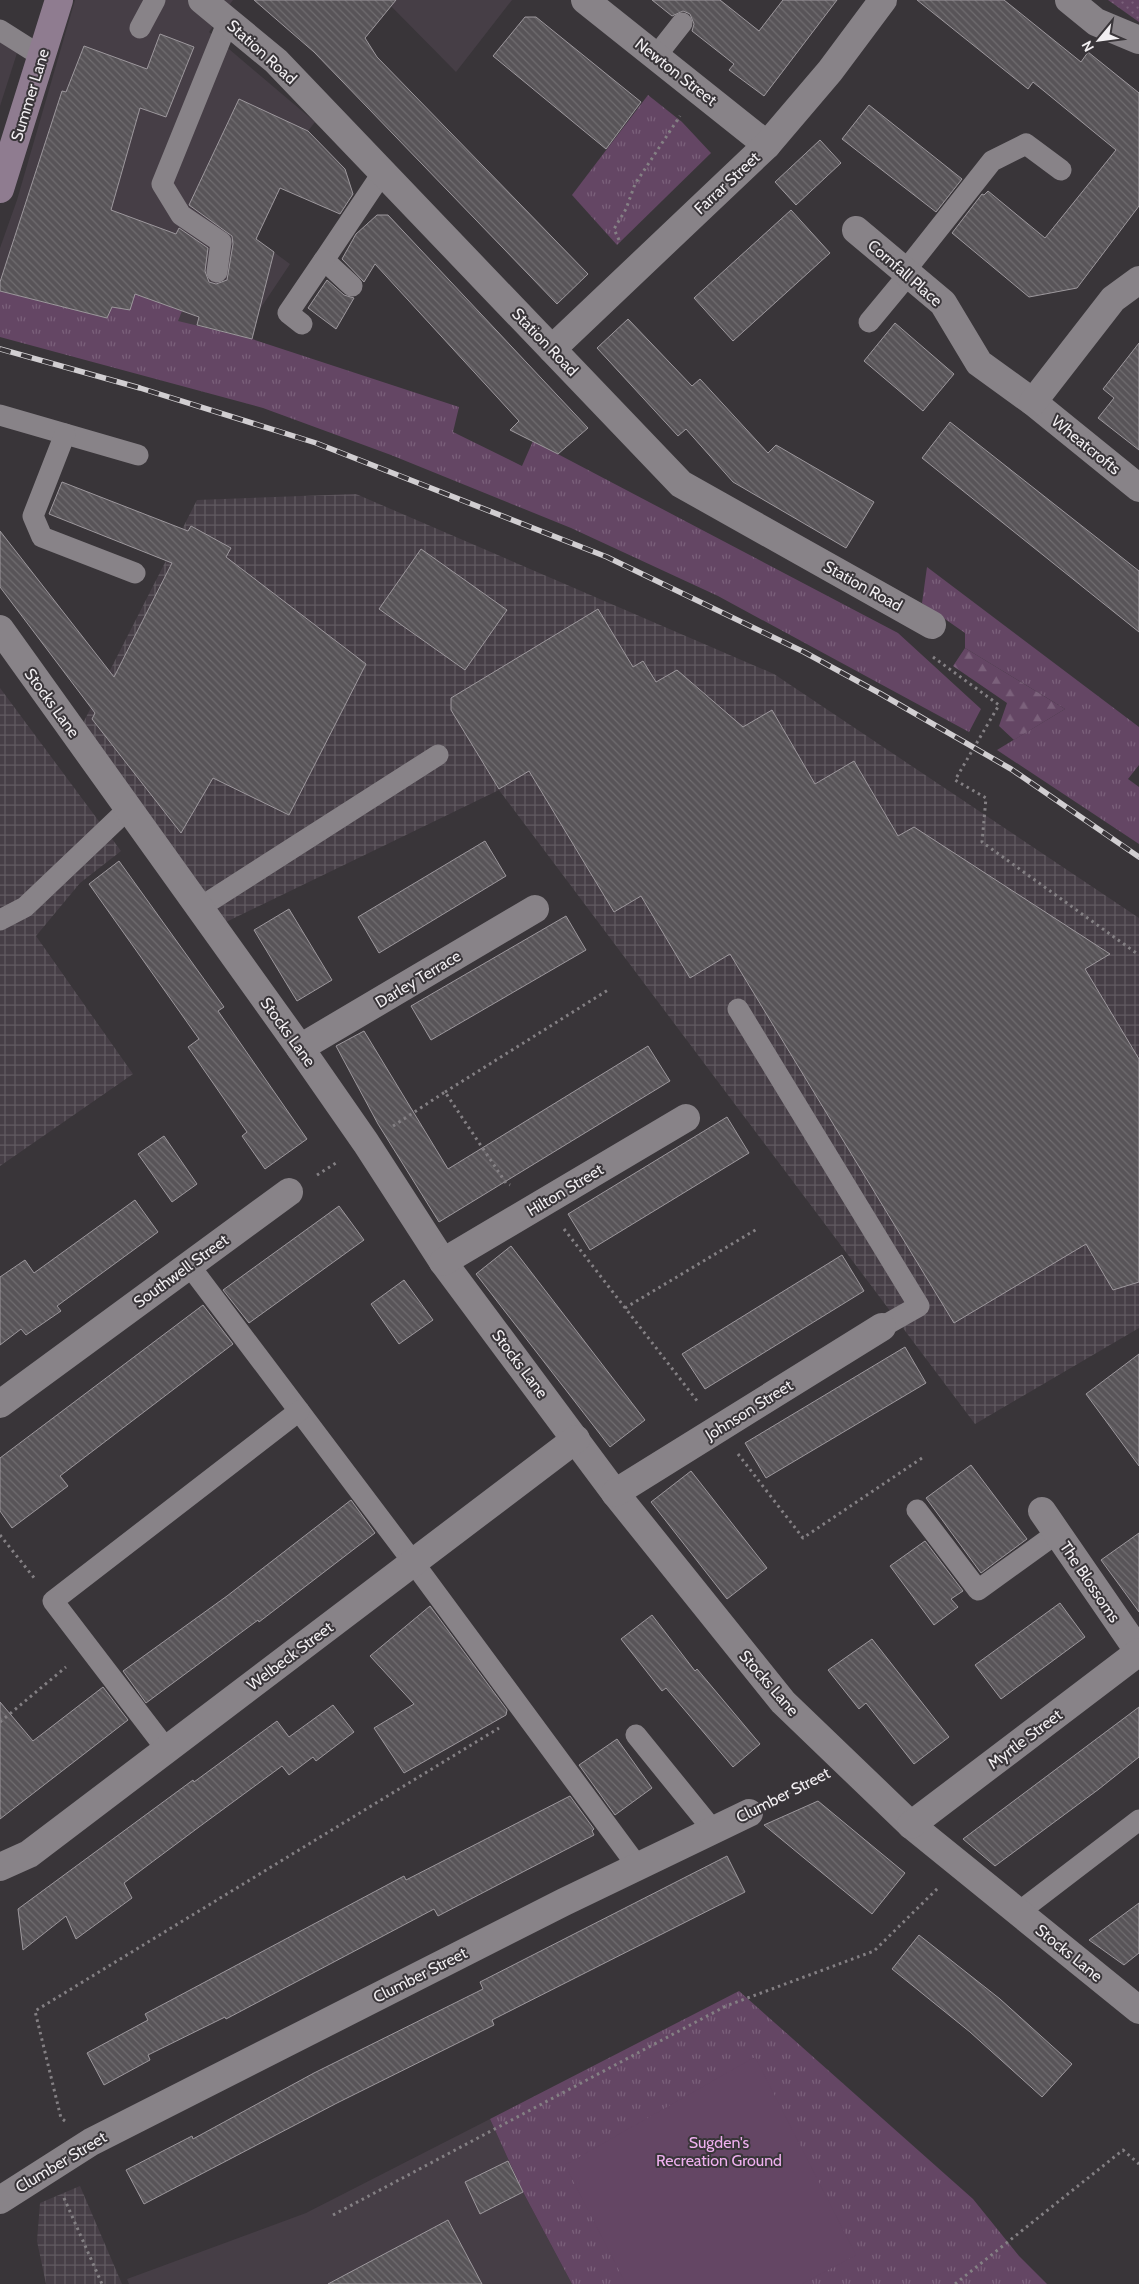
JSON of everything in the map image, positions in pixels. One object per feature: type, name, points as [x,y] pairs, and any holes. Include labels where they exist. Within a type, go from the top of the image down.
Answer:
[{"type":"street","name":"Summer Lane","points":[[3,172],[59,0]]},
{"type":"street","name":"Station Road","points":[[202,0],[276,61],[681,484],[932,625]]},
{"type":"street","name":"Newton Street","points":[[585,0],[767,145]]},
{"type":"street","name":"Farrar Street","points":[[552,349],[767,145],[830,71],[883,0]]},
{"type":"street","points":[[1069,0],[1096,22],[1139,40]]},
{"type":"street","name":"Cornfall Place","points":[[856,230],[943,303],[979,363],[1033,402]]},
{"type":"street","points":[[1033,402],[1113,299],[1139,280]]},
{"type":"street","name":"Wheatcrofts","points":[[1033,402],[1139,488]]},
{"type":"street","name":"Stocks Lane","points":[[0,630],[300,1048],[366,1143],[443,1262],[616,1493],[783,1702],[911,1825],[1139,2010]]},
{"type":"street","name":"Darley Terrace","points":[[300,1048],[535,909]]},
{"type":"street","name":"Hilton Street","points":[[443,1262],[686,1118]]},
{"type":"street","name":"Southwell Street","points":[[0,1404],[289,1192]]},
{"type":"street","name":"Johnson Street","points":[[616,1493],[882,1327]]},
{"type":"street","name":"Welbeck Street","points":[[0,1867],[29,1854],[576,1439]]},
{"type":"street","name":"The Blossoms","points":[[1042,1511],[1139,1652]]},
{"type":"street","name":"Myrtle Street","points":[[911,1825],[1139,1652]]},
{"type":"street","name":"Clumber Street","points":[[0,2200],[91,2142],[749,1813]]},
{"type":"lane","points":[[140,28],[155,0]]},
{"type":"lane","points":[[217,272],[221,242],[181,214],[162,184],[228,21]]},
{"type":"lane","points":[[656,56],[682,23]]},
{"type":"lane","points":[[0,30],[41,56]]},
{"type":"lane","points":[[869,322],[992,161],[1026,144],[1061,170]]},
{"type":"lane","points":[[302,324],[288,313],[383,172]]},
{"type":"lane","points":[[324,260],[352,286]]},
{"type":"lane","points":[[0,415],[138,455]]},
{"type":"lane","points":[[65,434],[33,516],[42,537],[135,572]]},
{"type":"lane","points":[[199,908],[438,754]]},
{"type":"lane","points":[[0,920],[25,907],[128,809]]},
{"type":"lane","points":[[738,1009],[919,1306],[882,1327]]},
{"type":"lane","points":[[189,1265],[413,1562],[638,1867]]},
{"type":"lane","points":[[167,1750],[53,1601],[299,1411]]},
{"type":"lane","points":[[917,1510],[978,1590],[1057,1533]]},
{"type":"lane","points":[[636,1735],[713,1830]]},
{"type":"lane","points":[[1018,1912],[1139,1820]]},
{"type":"path","points":[[640,266],[620,243],[614,229],[626,209],[635,184],[698,89]]},
{"type":"path","points":[[963,681],[999,705],[955,780],[986,798],[982,842],[1139,955]]},
{"type":"path","points":[[289,1192],[608,990]]},
{"type":"path","points":[[446,1092],[506,1183],[543,1203],[803,1538],[925,1456]]},
{"type":"path","points":[[625,1308],[757,1229]]},
{"type":"path","points":[[0,1535],[53,1601]]},
{"type":"path","points":[[0,1722],[89,1648]]},
{"type":"path","points":[[91,2142],[61,2118],[35,2011],[524,1713]]},
{"type":"path","name":"Clumber Street","points":[[749,1813],[847,1763]]},
{"type":"path","points":[[333,2215],[726,2006],[874,1951],[962,1865]]},
{"type":"path","points":[[955,2284],[1123,2150],[1139,2164]]},
{"type":"path","points":[[50,2168],[102,2284]]},
{"type":"shaded area","points":[[75,0],[233,0],[209,32],[315,122],[308,131],[256,239],[290,264],[260,309],[252,339],[112,307],[107,318],[0,291],[0,248],[17,200]]},
{"type":"shaded area","points":[[385,0],[512,0],[456,72]]},
{"type":"shaded area","points":[[0,39],[18,50],[0,106]]},
{"type":"shaded area","points":[[356,494],[774,674],[1139,918],[1139,1328],[975,1424],[499,790],[226,922],[81,727],[197,500]]},
{"type":"shaded area","points":[[0,688],[121,851],[80,883],[36,936],[133,1074],[0,1166]]},
{"type":"shaded area","points":[[490,2119],[523,2192],[572,2284],[129,2284],[127,2279],[306,2213]]},
{"type":"shaded area","points":[[80,2186],[122,2284],[46,2284],[37,2241],[40,2203]]},
{"type":"green space","points":[[1108,0],[1139,0],[1139,22]]},
{"type":"green space","points":[[648,95],[682,122],[711,153],[617,245],[572,195]]},
{"type":"green space","points":[[0,291],[107,318],[112,307],[135,294],[182,311],[178,321],[252,339],[459,407],[453,432],[522,466],[533,441],[898,633],[981,709],[969,732],[718,596],[571,528],[391,455],[263,408],[0,337]]},
{"type":"green space","points":[[927,567],[1139,727],[1139,765],[1128,779],[1139,787],[1139,844],[997,750],[1065,709],[965,648],[965,633],[922,603]]},
{"type":"green space","points":[[965,648],[1065,709],[1014,740],[999,726],[1007,703],[953,666]]},
{"type":"green space","name":"Sugden's Recreation Ground","points":[[739,1991],[973,2199],[1019,2256],[1047,2284],[572,2284],[523,2192],[490,2119]]},
{"type":"green space","points":[[755,2057],[856,2255],[802,2284],[626,2284],[565,2165]]},
{"type":"building","points":[[254,0],[396,0],[365,38],[377,57],[588,274],[557,304],[314,52]]},
{"type":"building","points":[[652,0],[720,0],[759,31],[783,0],[837,0],[764,96],[729,70],[734,64],[692,31],[694,24],[690,14],[683,11],[672,16]]},
{"type":"building","points":[[917,0],[1004,0],[1081,62],[1088,52],[1139,93],[1139,206],[1077,288],[1029,297],[952,233],[982,194],[984,195],[988,191],[1045,238],[1116,150],[1033,82],[1028,89]]},
{"type":"building","points":[[525,17],[536,17],[641,102],[606,149],[493,56]]},
{"type":"building","points":[[160,34],[194,47],[166,117],[140,108],[111,210],[176,234],[179,228],[208,248],[205,271],[209,282],[216,284],[227,280],[233,244],[232,236],[189,205],[239,99],[308,131],[345,169],[353,194],[340,214],[280,188],[256,239],[274,252],[252,339],[197,325],[199,317],[135,294],[130,310],[112,307],[107,318],[0,291],[0,282],[62,91],[66,92],[84,46],[147,69]]},
{"type":"building","points":[[869,105],[962,179],[936,212],[842,139]]},
{"type":"building","points":[[820,140],[841,163],[796,205],[775,182]]},
{"type":"building","points":[[791,210],[830,253],[733,341],[694,298]]},
{"type":"building","points":[[377,215],[388,215],[588,428],[558,454],[510,430],[519,421],[375,264],[364,282],[342,259],[356,234]]},
{"type":"building","points":[[327,280],[344,295],[354,298],[336,329],[308,308]]},
{"type":"building","points":[[628,319],[692,386],[700,379],[768,453],[776,445],[874,502],[846,548],[733,482],[686,429],[678,436],[597,348]]},
{"type":"building","points":[[895,323],[954,374],[923,411],[864,361]]},
{"type":"building","points":[[1139,343],[1139,450],[1098,418],[1114,398],[1103,389]]},
{"type":"building","points":[[950,422],[1139,571],[1139,632],[922,458]]},
{"type":"building","points":[[62,482],[188,531],[191,526],[231,548],[226,557],[366,664],[289,815],[213,778],[181,833],[92,719],[95,713],[0,587],[0,531],[114,677],[172,563],[49,514]]},
{"type":"building","points":[[421,549],[507,610],[465,670],[379,609]]},
{"type":"building","points":[[598,609],[633,667],[643,661],[656,682],[677,670],[743,727],[772,710],[815,784],[854,761],[898,836],[914,827],[1110,954],[1085,969],[1139,1059],[1139,1282],[1113,1290],[1086,1244],[954,1323],[730,954],[690,978],[641,896],[614,912],[529,771],[499,789],[451,710],[451,698]]},
{"type":"building","points":[[485,841],[506,876],[379,953],[358,917]]},
{"type":"building","points":[[119,861],[224,1007],[218,1011],[307,1139],[265,1169],[242,1136],[247,1132],[188,1047],[199,1039],[89,884]]},
{"type":"building","points":[[289,909],[332,980],[297,1001],[254,930]]},
{"type":"building","points":[[566,916],[586,950],[431,1040],[411,1006]]},
{"type":"building","points":[[364,1031],[448,1169],[648,1046],[670,1081],[439,1222],[378,1124],[336,1046]]},
{"type":"building","points":[[727,1117],[749,1153],[590,1250],[568,1214]]},
{"type":"building","points":[[164,1136],[197,1184],[172,1202],[138,1154]]},
{"type":"building","points":[[135,1200],[158,1232],[57,1306],[61,1311],[26,1335],[21,1329],[0,1345],[0,1277],[25,1260],[34,1273]]},
{"type":"building","points":[[339,1206],[364,1240],[249,1323],[223,1290]]},
{"type":"building","points":[[511,1246],[645,1420],[610,1447],[476,1274]]},
{"type":"building","points":[[842,1255],[864,1291],[705,1389],[682,1354]]},
{"type":"building","points":[[404,1280],[433,1320],[399,1344],[371,1304]]},
{"type":"building","points":[[203,1305],[233,1344],[60,1476],[68,1486],[12,1528],[0,1511],[0,1458]]},
{"type":"building","points":[[905,1347],[926,1383],[766,1478],[745,1443]]},
{"type":"building","points":[[1139,1354],[1139,1466],[1086,1394]]},
{"type":"building","points":[[971,1465],[1027,1539],[981,1573],[926,1498]]},
{"type":"building","points":[[691,1471],[767,1568],[727,1599],[651,1502]]},
{"type":"building","points":[[351,1500],[375,1533],[259,1622],[258,1620],[146,1703],[123,1671],[227,1596]]},
{"type":"building","points":[[1139,1533],[1139,1612],[1101,1560]]},
{"type":"building","points":[[925,1541],[963,1591],[951,1599],[958,1607],[934,1625],[890,1566]]},
{"type":"building","points":[[1060,1603],[1085,1637],[1001,1699],[975,1665]]},
{"type":"building","points":[[430,1606],[507,1710],[506,1715],[404,1773],[374,1728],[414,1704],[370,1656]]},
{"type":"building","points":[[652,1615],[695,1671],[697,1669],[760,1744],[733,1767],[666,1688],[662,1691],[621,1639]]},
{"type":"building","points":[[872,1639],[949,1737],[914,1764],[866,1703],[859,1709],[828,1670]]},
{"type":"building","points":[[103,1687],[128,1720],[0,1819],[0,1702],[33,1741]]},
{"type":"building","points":[[333,1705],[354,1732],[316,1761],[313,1757],[289,1775],[282,1766],[199,1827],[124,1883],[132,1898],[76,1939],[66,1916],[23,1950],[18,1909],[193,1780],[194,1782],[277,1721],[289,1737]]},
{"type":"building","points":[[1139,1707],[1139,1757],[1099,1789],[995,1866],[963,1839]]},
{"type":"building","points":[[617,1739],[652,1788],[615,1815],[579,1765]]},
{"type":"building","points":[[570,1796],[594,1829],[592,1831],[594,1835],[438,1916],[434,1909],[226,2019],[225,2017],[148,2055],[150,2060],[104,2085],[87,2053],[148,2020],[145,2014],[404,1876],[406,1880]]},
{"type":"building","points":[[818,1801],[905,1873],[872,1914],[764,1825]]},
{"type":"building","points":[[727,1856],[745,1892],[492,2020],[494,2025],[337,2103],[144,2204],[126,2170],[192,2136],[193,2139],[314,2073],[483,1989],[480,1982]]},
{"type":"building","points":[[1139,1903],[1139,1953],[1124,1965],[1089,1940]]},
{"type":"building","points":[[919,1935],[1000,1999],[1072,2064],[1042,2097],[970,2032],[892,1969]]},
{"type":"building","points":[[508,2161],[523,2192],[480,2214],[465,2182]]},
{"type":"building","points":[[448,2220],[482,2284],[328,2284]]},
{"type":"railway","points":[[0,349],[140,388],[316,443],[607,557],[804,652],[881,694],[1011,769],[1139,857]]}]
